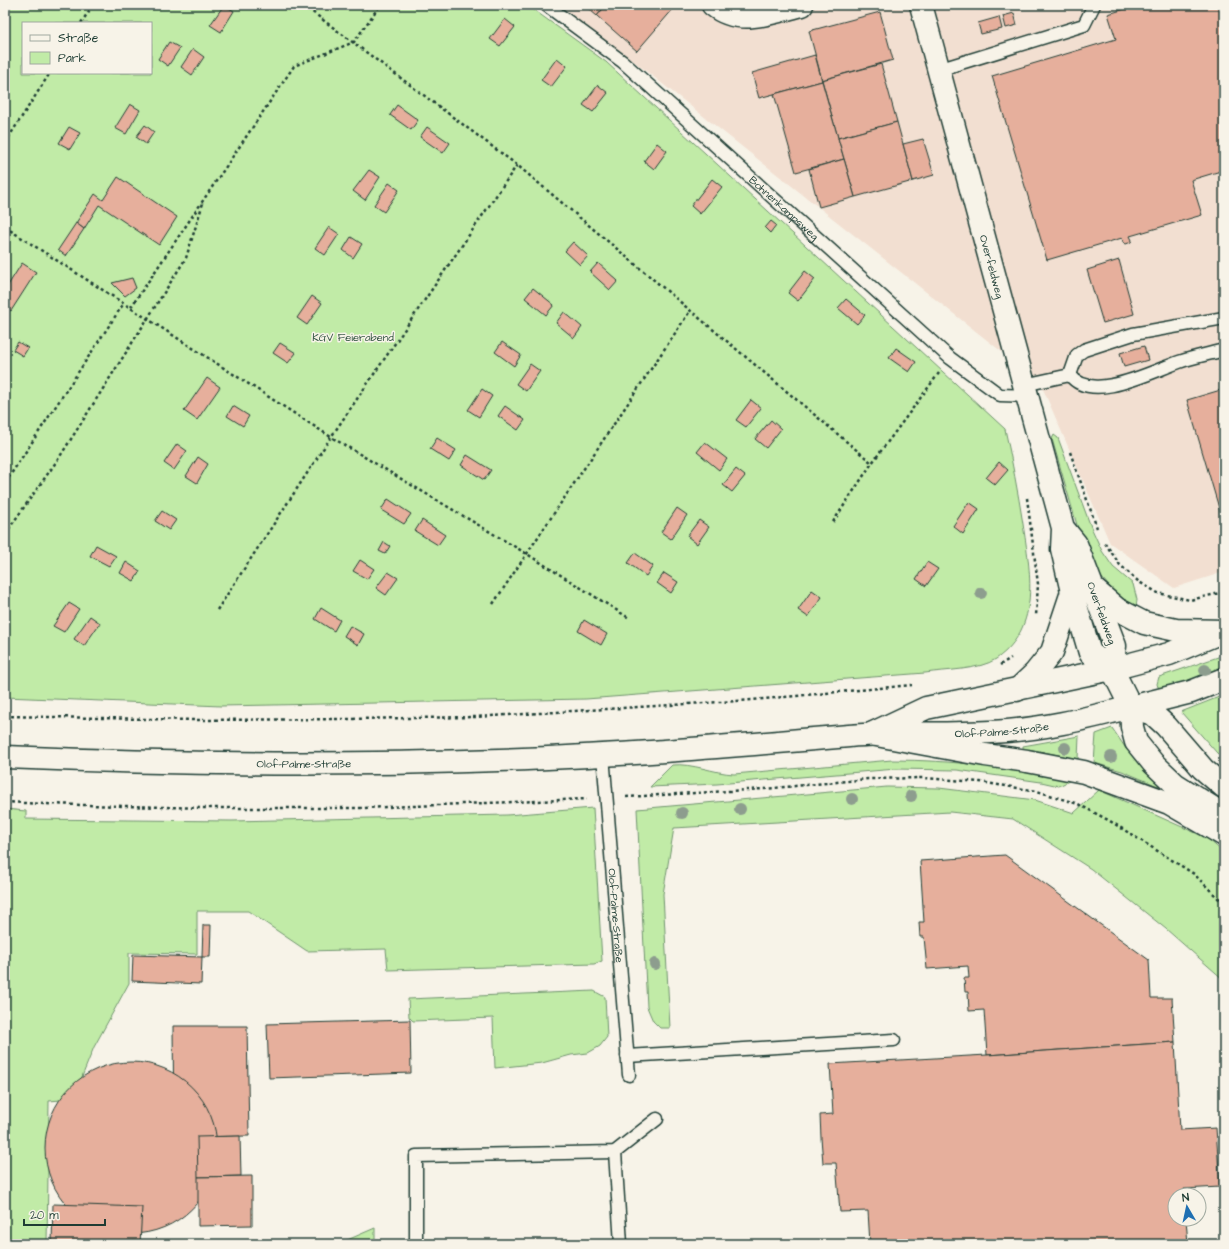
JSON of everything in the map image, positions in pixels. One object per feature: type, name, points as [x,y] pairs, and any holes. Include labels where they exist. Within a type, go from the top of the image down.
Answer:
[{"type":"main road","points":[[713,5],[733,16],[751,17],[802,5]]},
{"type":"main road","name":"Overfeldweg","points":[[921,5],[1063,528],[1062,549],[1082,590],[1115,646],[1112,669]]},
{"type":"main road","points":[[1016,690],[1036,673],[1052,652],[1082,590],[1144,622],[1176,630],[1224,631]]},
{"type":"main road","name":"Olof-Palme-Straße","points":[[871,734],[926,708],[1112,669],[1169,654],[1224,631]]},
{"type":"main road","points":[[1112,669],[1131,708],[1132,728],[1136,742],[1153,763],[1175,784],[1224,815]]},
{"type":"main road","name":"Olof-Palme-Straße","points":[[5,757],[124,762],[329,763],[498,760],[711,748],[871,734],[993,732],[1070,722],[1191,692],[1224,679]]},
{"type":"main road","points":[[1131,708],[1154,714],[1203,769],[1224,786]]},
{"type":"main road","points":[[871,734],[1084,772],[1169,803],[1224,835]]},
{"type":"lane","name":"Bohnenkampsweg","points":[[546,5],[623,62],[950,358],[1000,395],[1026,390],[1070,375]]},
{"type":"lane","points":[[938,70],[1084,25],[1094,5]]},
{"type":"lane","points":[[1224,318],[1132,334],[1084,350],[1077,355],[1070,375],[1077,381],[1091,387],[1115,385],[1181,361],[1224,350]]},
{"type":"lane","name":"Olof-Palme-Straße","points":[[603,755],[628,1076]]},
{"type":"lane","points":[[627,1056],[894,1040]]},
{"type":"lane","points":[[416,1244],[416,1156],[615,1152],[657,1118]]},
{"type":"lane","points":[[615,1152],[621,1244]]},
{"type":"path","points":[[83,22],[93,5]]},
{"type":"path","points":[[303,5],[517,165],[872,463]]},
{"type":"path","points":[[131,307],[294,66],[354,42],[380,5]]},
{"type":"path","points":[[5,143],[49,74]]},
{"type":"path","points":[[217,610],[331,437],[517,165]]},
{"type":"path","points":[[5,534],[59,458],[186,258],[204,199]]},
{"type":"path","points":[[5,227],[331,437],[527,554],[629,618]]},
{"type":"path","points":[[5,483],[124,303]]},
{"type":"path","points":[[493,604],[690,311]]},
{"type":"path","points":[[833,522],[872,463],[950,358]]},
{"type":"path","points":[[1069,448],[1098,532]]},
{"type":"path","points":[[1027,497],[1038,584],[1036,623]]},
{"type":"path","points":[[1102,538],[1108,549],[1120,564],[1139,582],[1158,593],[1190,600],[1224,592]]},
{"type":"path","points":[[995,668],[1012,658]]},
{"type":"path","points":[[5,716],[195,720],[475,716],[753,700],[913,685]]},
{"type":"path","points":[[5,802],[204,808],[355,808],[607,798],[764,789],[868,779],[923,778],[980,782],[1037,792],[1078,804],[1110,821],[1194,874],[1224,904]]},
{"type":"shaded area","points":[[555,5],[1224,5],[1224,572],[1174,588],[1110,543],[1040,382],[636,63]]},
{"type":"green space","name":"KGV Feierabend","points":[[5,5],[527,5],[606,62],[1005,429],[1026,542],[1030,579],[1029,597],[1027,615],[1021,631],[1011,646],[989,663],[962,669],[925,673],[586,699],[221,706],[5,697]]},
{"type":"green space","points":[[1054,435],[1058,438],[1091,527],[1102,551],[1113,567],[1133,584],[1137,600],[1136,607],[1120,597],[1097,572],[1079,532],[1052,439]]},
{"type":"green space","points":[[1224,655],[1224,669],[1199,680],[1161,688],[1158,687],[1157,684],[1159,677]]},
{"type":"green space","points":[[1224,695],[1224,761],[1181,712]]},
{"type":"green space","points":[[1112,728],[1127,750],[1160,783],[1160,785],[1158,786],[1122,771],[1094,763],[1096,734]]},
{"type":"green space","points":[[1079,736],[1078,759],[1023,748],[1023,746]]},
{"type":"green space","points":[[892,760],[937,761],[981,765],[1069,781],[1059,786],[957,770],[896,769],[717,784],[650,787],[672,765],[688,765],[734,774]]},
{"type":"green space","points":[[887,787],[939,788],[1035,800],[1074,813],[1099,790],[1207,838],[1224,853],[1224,980],[1166,929],[1091,869],[1013,819],[950,812],[674,828],[663,894],[670,1028],[660,1028],[653,1021],[647,1007],[637,809]]},
{"type":"green space","points":[[593,808],[602,961],[594,964],[388,970],[386,949],[307,951],[248,911],[197,911],[197,954],[129,953],[129,983],[94,1047],[73,1099],[49,1101],[47,1244],[5,1244],[5,809],[26,811],[26,819],[232,821],[507,815]]},
{"type":"green space","points":[[594,991],[605,997],[607,1037],[600,1046],[588,1053],[571,1055],[542,1063],[495,1068],[493,1018],[413,1021],[409,1017],[408,999]]},
{"type":"green space","points":[[375,1228],[375,1244],[338,1244]]},
{"type":"building","points":[[224,5],[234,11],[221,32],[210,25]]},
{"type":"building","points":[[584,5],[606,5],[597,16]]},
{"type":"building","points":[[606,5],[670,5],[674,8],[637,51],[597,16]]},
{"type":"building","points":[[1139,5],[1224,5],[1224,170],[1191,180],[1202,215],[1130,236],[1132,240],[1131,242],[1126,244],[1123,242],[1122,238],[1047,260],[992,76],[1116,39],[1108,14]]},
{"type":"building","points":[[880,12],[893,60],[822,80],[809,31]]},
{"type":"building","points":[[1014,13],[1017,25],[1006,28],[1003,16]]},
{"type":"building","points":[[999,17],[1002,29],[981,34],[978,23]]},
{"type":"building","points":[[505,19],[515,27],[500,46],[490,39]]},
{"type":"building","points":[[169,42],[180,48],[168,66],[158,59]]},
{"type":"building","points":[[193,49],[204,57],[192,75],[181,67]]},
{"type":"building","points":[[815,55],[822,81],[759,98],[752,73]]},
{"type":"building","points":[[557,58],[567,66],[551,87],[541,80]]},
{"type":"building","points":[[881,64],[897,122],[838,138],[822,80]]},
{"type":"building","points":[[822,81],[844,159],[796,172],[774,94]]},
{"type":"building","points":[[598,85],[608,93],[593,112],[583,105]]},
{"type":"building","points":[[130,104],[140,110],[126,134],[115,128]]},
{"type":"building","points":[[397,105],[418,120],[411,130],[390,115]]},
{"type":"building","points":[[897,122],[913,181],[855,197],[838,138]]},
{"type":"building","points":[[145,125],[154,132],[146,144],[136,137]]},
{"type":"building","points":[[69,127],[80,133],[70,149],[59,143]]},
{"type":"building","points":[[427,127],[450,143],[443,153],[420,137]]},
{"type":"building","points":[[923,139],[934,175],[913,181],[903,144]]},
{"type":"building","points":[[657,143],[667,151],[654,169],[644,161]]},
{"type":"building","points":[[844,159],[855,197],[819,207],[809,169]]},
{"type":"building","points":[[369,170],[380,177],[365,200],[353,191]]},
{"type":"building","points":[[118,177],[177,217],[159,245],[99,205],[84,229],[76,223],[95,194],[103,200]]},
{"type":"building","points":[[712,179],[722,187],[700,214],[691,206]]},
{"type":"building","points":[[389,183],[399,190],[384,212],[374,205]]},
{"type":"building","points":[[771,221],[776,225],[770,233],[765,228]]},
{"type":"building","points":[[76,223],[84,229],[66,256],[58,250]]},
{"type":"building","points":[[329,227],[339,234],[325,255],[315,248]]},
{"type":"building","points":[[351,237],[362,244],[353,258],[343,250]]},
{"type":"building","points":[[573,242],[588,256],[580,265],[565,251]]},
{"type":"building","points":[[1119,260],[1134,314],[1103,323],[1087,270]]},
{"type":"building","points":[[22,263],[36,272],[11,311],[5,307],[9,299],[5,296],[5,290]]},
{"type":"building","points":[[598,263],[618,281],[610,290],[590,272]]},
{"type":"building","points":[[805,271],[815,279],[798,301],[788,293]]},
{"type":"building","points":[[132,278],[136,288],[125,296],[112,283]]},
{"type":"building","points":[[533,288],[554,305],[546,315],[525,298]]},
{"type":"building","points":[[312,296],[322,303],[307,325],[297,318]]},
{"type":"building","points":[[846,299],[865,315],[857,324],[838,308]]},
{"type":"building","points":[[564,312],[582,327],[574,338],[556,323]]},
{"type":"building","points":[[18,342],[28,348],[23,356],[13,350]]},
{"type":"building","points":[[502,342],[521,355],[514,366],[495,352]]},
{"type":"building","points":[[280,343],[296,353],[288,363],[273,353]]},
{"type":"building","points":[[1144,346],[1148,360],[1124,367],[1120,353]]},
{"type":"building","points":[[896,348],[916,362],[909,372],[889,358]]},
{"type":"building","points":[[530,364],[540,371],[526,391],[516,384]]},
{"type":"building","points":[[207,378],[220,387],[197,420],[184,411]]},
{"type":"building","points":[[482,389],[492,396],[479,417],[468,410]]},
{"type":"building","points":[[1224,389],[1224,525],[1187,400]]},
{"type":"building","points":[[751,400],[761,408],[746,427],[736,420]]},
{"type":"building","points":[[233,406],[249,416],[243,426],[227,416]]},
{"type":"building","points":[[505,406],[525,420],[518,430],[498,416]]},
{"type":"building","points":[[771,420],[781,429],[766,448],[755,439]]},
{"type":"building","points":[[437,438],[456,450],[449,461],[430,449]]},
{"type":"building","points":[[705,442],[727,459],[719,470],[697,452]]},
{"type":"building","points":[[177,444],[187,451],[174,470],[164,463]]},
{"type":"building","points":[[467,455],[491,470],[484,480],[461,465]]},
{"type":"building","points":[[198,457],[208,464],[197,483],[186,476]]},
{"type":"building","points":[[999,462],[1008,470],[995,485],[986,478]]},
{"type":"building","points":[[736,469],[745,476],[732,492],[723,485]]},
{"type":"building","points":[[388,499],[411,514],[404,524],[381,510]]},
{"type":"building","points":[[969,502],[979,509],[963,534],[953,526]]},
{"type":"building","points":[[677,508],[687,515],[671,539],[661,532]]},
{"type":"building","points":[[162,511],[176,520],[169,530],[155,521]]},
{"type":"building","points":[[422,520],[445,535],[438,545],[415,531]]},
{"type":"building","points":[[699,520],[709,527],[697,544],[687,536]]},
{"type":"building","points":[[384,542],[390,546],[385,554],[379,551]]},
{"type":"building","points":[[96,545],[116,556],[109,566],[90,556]]},
{"type":"building","points":[[635,553],[653,566],[646,576],[628,563]]},
{"type":"building","points":[[360,560],[374,569],[367,579],[353,571]]},
{"type":"building","points":[[126,562],[140,571],[134,581],[120,573]]},
{"type":"building","points":[[927,562],[938,569],[926,586],[916,579]]},
{"type":"building","points":[[388,572],[398,578],[386,595],[376,588]]},
{"type":"building","points":[[664,573],[678,582],[671,593],[657,583]]},
{"type":"building","points":[[812,590],[822,597],[808,617],[798,610]]},
{"type":"building","points":[[69,603],[79,609],[64,632],[53,626]]},
{"type":"building","points":[[321,608],[340,620],[334,631],[315,619]]},
{"type":"building","points":[[90,616],[100,623],[84,646],[74,639]]},
{"type":"building","points":[[584,620],[607,634],[601,645],[578,631]]},
{"type":"building","points":[[350,626],[364,634],[358,645],[344,636]]},
{"type":"building","points":[[1005,855],[1149,960],[1151,998],[1172,998],[1175,1042],[987,1055],[984,1010],[969,1011],[968,992],[965,992],[964,978],[969,978],[968,966],[927,969],[924,937],[920,937],[919,922],[924,922],[920,861]]},
{"type":"building","points":[[203,925],[211,925],[210,957],[202,957]]},
{"type":"building","points":[[133,955],[202,957],[201,984],[132,981]]},
{"type":"building","points":[[410,1020],[411,1073],[269,1078],[267,1024]]},
{"type":"building","points":[[173,1026],[247,1026],[249,1136],[174,1137]]},
{"type":"building","points":[[1175,1042],[1180,1130],[1216,1128],[1220,1187],[1167,1187],[1167,1227],[1187,1227],[1188,1244],[870,1244],[868,1211],[840,1212],[836,1163],[823,1163],[820,1115],[833,1114],[830,1064]]},
{"type":"building","points":[[131,1062],[148,1064],[164,1069],[179,1077],[192,1087],[202,1100],[210,1115],[215,1131],[217,1148],[215,1165],[210,1181],[202,1196],[192,1209],[179,1219],[164,1227],[148,1232],[131,1234],[114,1232],[98,1227],[83,1219],[70,1209],[60,1196],[52,1181],[47,1165],[45,1148],[47,1131],[52,1115],[60,1100],[70,1087],[83,1077],[98,1069],[114,1064]]},
{"type":"building","points":[[240,1136],[241,1176],[198,1177],[197,1137]]},
{"type":"building","points":[[252,1176],[252,1225],[198,1226],[198,1177]]},
{"type":"building","points":[[53,1204],[142,1207],[140,1244],[52,1244]]}]
